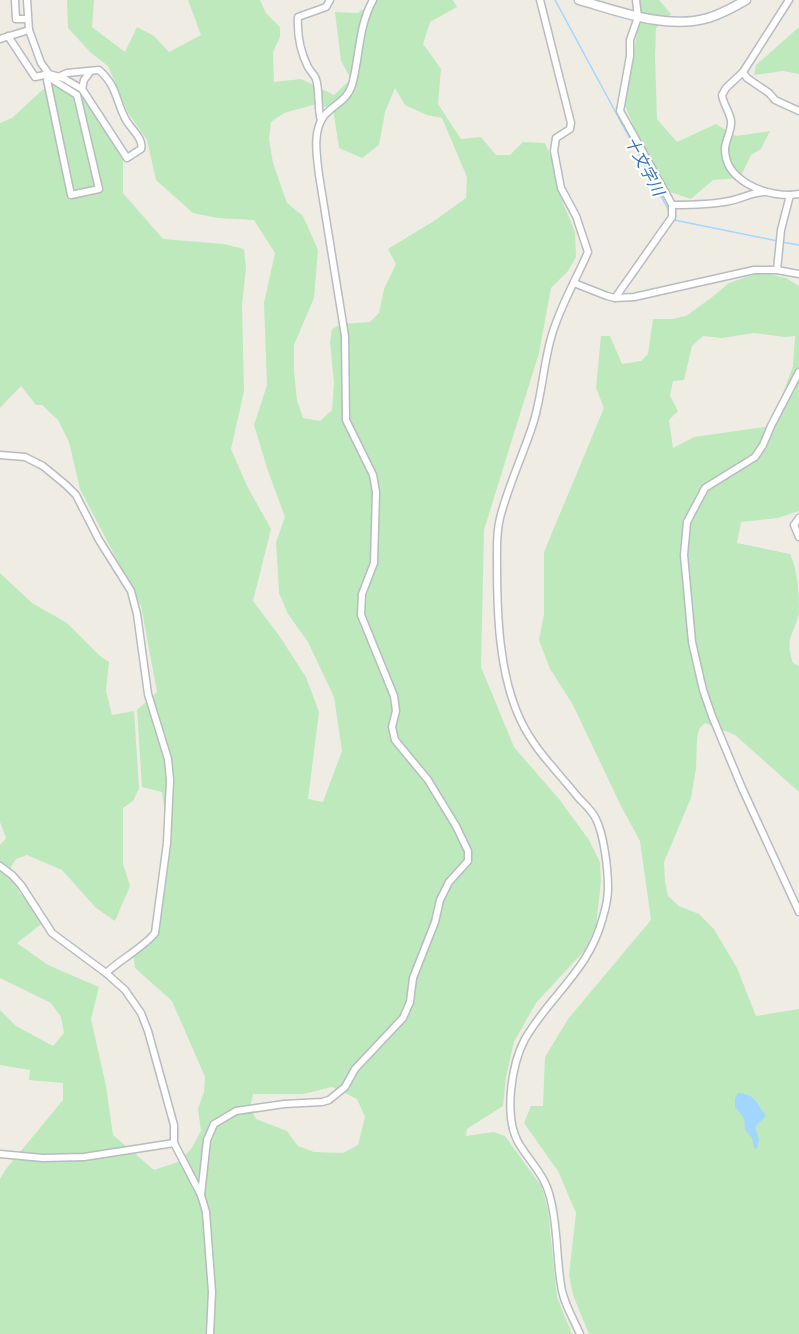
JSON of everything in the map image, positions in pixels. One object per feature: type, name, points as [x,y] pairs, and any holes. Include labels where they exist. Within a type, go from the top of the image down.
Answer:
[{"type":"main road","points":[[579,0],[657,21],[702,20],[720,14],[746,0]]},
{"type":"street","points":[[15,0],[16,20],[27,19]]},
{"type":"street","points":[[27,0],[29,30],[41,63],[50,74],[53,80],[77,95],[99,189],[71,195],[47,80],[50,74]]},
{"type":"street","points":[[201,1195],[207,1140],[214,1124],[236,1111],[329,1100],[345,1087],[355,1069],[404,1018],[410,1002],[413,978],[435,922],[440,900],[449,882],[465,866],[469,857],[456,826],[428,780],[394,740],[392,727],[396,711],[394,696],[361,615],[362,594],[374,563],[376,492],[373,475],[346,420],[345,336],[319,175],[318,135],[321,121],[319,92],[315,77],[309,69],[300,46],[297,31],[298,17],[326,7],[330,0]]},
{"type":"street","points":[[321,121],[325,114],[348,95],[356,68],[362,25],[373,0]]},
{"type":"street","points":[[540,0],[571,123],[570,129],[556,138],[554,151],[562,193],[576,216],[588,248],[554,329],[533,425],[499,521],[497,585],[502,649],[520,720],[548,760],[596,818],[601,834],[608,890],[606,907],[596,941],[577,973],[537,1022],[517,1058],[512,1090],[513,1130],[519,1144],[538,1170],[548,1190],[556,1230],[560,1284],[580,1334]]},
{"type":"street","points":[[615,298],[671,221],[672,205],[620,111],[630,56],[630,40],[638,17],[636,0]]},
{"type":"street","points":[[770,192],[751,185],[735,174],[728,163],[726,139],[731,122],[723,99],[723,91],[743,72],[789,0]]},
{"type":"street","points":[[0,39],[29,30]]},
{"type":"street","points":[[8,36],[35,77],[50,74],[58,77],[77,84],[82,89],[127,158],[141,149],[142,142],[125,118],[110,80],[99,69],[90,72],[67,73],[58,77]]},
{"type":"street","points":[[82,89],[84,80],[90,72]]},
{"type":"street","points":[[743,72],[747,78],[775,100],[799,111]]},
{"type":"street","points":[[672,205],[714,204],[739,199],[754,192],[799,194]]},
{"type":"street","points":[[777,270],[781,230],[790,195]]},
{"type":"street","points":[[574,283],[615,298],[634,297],[754,270],[777,270],[799,274]]},
{"type":"street","points":[[787,272],[799,279]]},
{"type":"street","points":[[799,372],[755,457],[705,488],[687,522],[684,555],[692,642],[706,699],[742,788],[799,912]]},
{"type":"street","points":[[0,455],[25,457],[43,466],[66,484],[76,495],[99,540],[131,591],[148,694],[168,759],[170,780],[167,843],[155,933],[150,940],[119,961],[106,973]]},
{"type":"street","points":[[799,518],[794,525],[799,537]]},
{"type":"street","points":[[0,866],[21,885],[52,933],[106,973],[133,1001],[148,1031],[174,1125],[174,1143],[201,1195],[206,1212],[212,1306],[210,1334]]},
{"type":"street","points":[[0,1154],[43,1158],[84,1157],[174,1143]]},
{"type":"green space","points":[[67,0],[94,0],[92,27],[125,52],[137,27],[154,36],[169,52],[201,35],[188,0],[260,0],[266,13],[280,27],[280,37],[273,52],[274,82],[301,79],[334,95],[351,79],[341,61],[335,12],[358,13],[375,0],[453,0],[457,7],[430,22],[423,44],[441,69],[438,104],[461,139],[481,137],[496,155],[510,155],[523,142],[545,143],[555,166],[562,200],[575,232],[576,257],[568,271],[551,288],[539,353],[484,530],[481,667],[514,747],[559,799],[589,840],[600,862],[601,882],[596,926],[585,950],[536,1003],[514,1042],[506,1077],[503,1106],[467,1129],[466,1136],[494,1132],[505,1136],[542,1187],[548,1210],[557,1297],[572,1334],[0,1334],[0,1179],[63,1100],[63,1083],[29,1080],[30,1070],[0,1065],[0,1010],[16,1026],[53,1046],[64,1033],[61,1017],[51,1003],[0,978],[0,845],[6,838],[0,822],[0,573],[32,603],[67,623],[109,662],[106,691],[112,715],[134,711],[139,788],[133,801],[123,808],[123,864],[130,886],[115,921],[96,908],[62,870],[27,855],[16,859],[11,867],[19,892],[44,922],[17,943],[48,965],[99,987],[91,1019],[106,1086],[113,1135],[154,1170],[178,1162],[191,1149],[201,1131],[198,1109],[204,1092],[205,1077],[172,1001],[135,968],[133,953],[153,932],[160,914],[167,861],[162,792],[142,787],[137,710],[157,692],[141,606],[80,489],[69,442],[58,420],[42,405],[36,405],[21,386],[0,408],[0,123],[12,118],[50,83],[77,88],[123,158],[123,193],[163,239],[224,244],[244,249],[246,268],[242,305],[244,391],[231,449],[247,486],[271,529],[253,601],[306,677],[319,712],[308,799],[323,802],[342,751],[334,697],[308,642],[288,614],[279,593],[276,542],[285,517],[254,425],[267,385],[264,303],[275,253],[254,220],[217,218],[193,213],[156,180],[147,140],[128,113],[108,66],[90,52],[68,28]],"holes":[[[395,88],[405,105],[427,115],[442,118],[467,177],[466,198],[388,249],[396,264],[384,289],[379,313],[370,322],[342,324],[332,329],[330,342],[334,382],[332,410],[320,421],[303,418],[297,400],[294,345],[314,298],[318,250],[303,216],[287,203],[273,163],[269,139],[271,122],[284,113],[316,104],[333,109],[339,148],[362,158],[379,145],[385,112]],[[332,1087],[357,1099],[365,1117],[358,1145],[343,1153],[314,1152],[298,1146],[287,1131],[256,1119],[250,1108],[253,1094],[303,1094]]]},
{"type":"green space","points":[[640,0],[659,0],[671,14],[656,28],[657,119],[677,142],[716,124],[736,136],[770,131],[761,149],[751,155],[740,178],[713,180],[691,199],[667,191],[640,141],[625,106]]},
{"type":"green space","points":[[799,27],[799,74],[783,71],[754,75],[756,65]]},
{"type":"green space","points":[[761,272],[786,278],[799,286],[799,511],[778,518],[741,522],[737,543],[790,554],[795,567],[799,611],[790,647],[793,663],[799,666],[799,792],[735,735],[705,723],[699,729],[697,739],[696,769],[691,798],[664,862],[665,881],[668,896],[679,906],[699,914],[714,929],[737,968],[756,1016],[799,1009],[799,1334],[589,1334],[573,1295],[569,1275],[576,1213],[558,1171],[524,1123],[531,1106],[543,1106],[545,1057],[568,1019],[651,920],[640,841],[573,705],[550,669],[539,640],[544,614],[544,552],[604,408],[596,388],[601,336],[610,336],[622,364],[641,361],[648,354],[653,319],[686,316],[729,283]],"holes":[[[754,333],[795,336],[793,366],[771,426],[694,437],[673,448],[669,420],[678,411],[670,396],[673,381],[684,380],[692,346],[703,336],[722,338]]]},
{"type":"water","points":[[738,1093],[753,1098],[766,1116],[755,1127],[759,1140],[757,1149],[754,1148],[752,1138],[745,1130],[744,1118],[735,1107],[735,1098]]},
{"type":"waterway","name":"十文字川","points":[[555,0],[669,211]]},
{"type":"waterway","name":"十文字川","points":[[674,220],[778,241]]},
{"type":"waterway","name":"十文字川","points":[[782,242],[799,245]]}]
